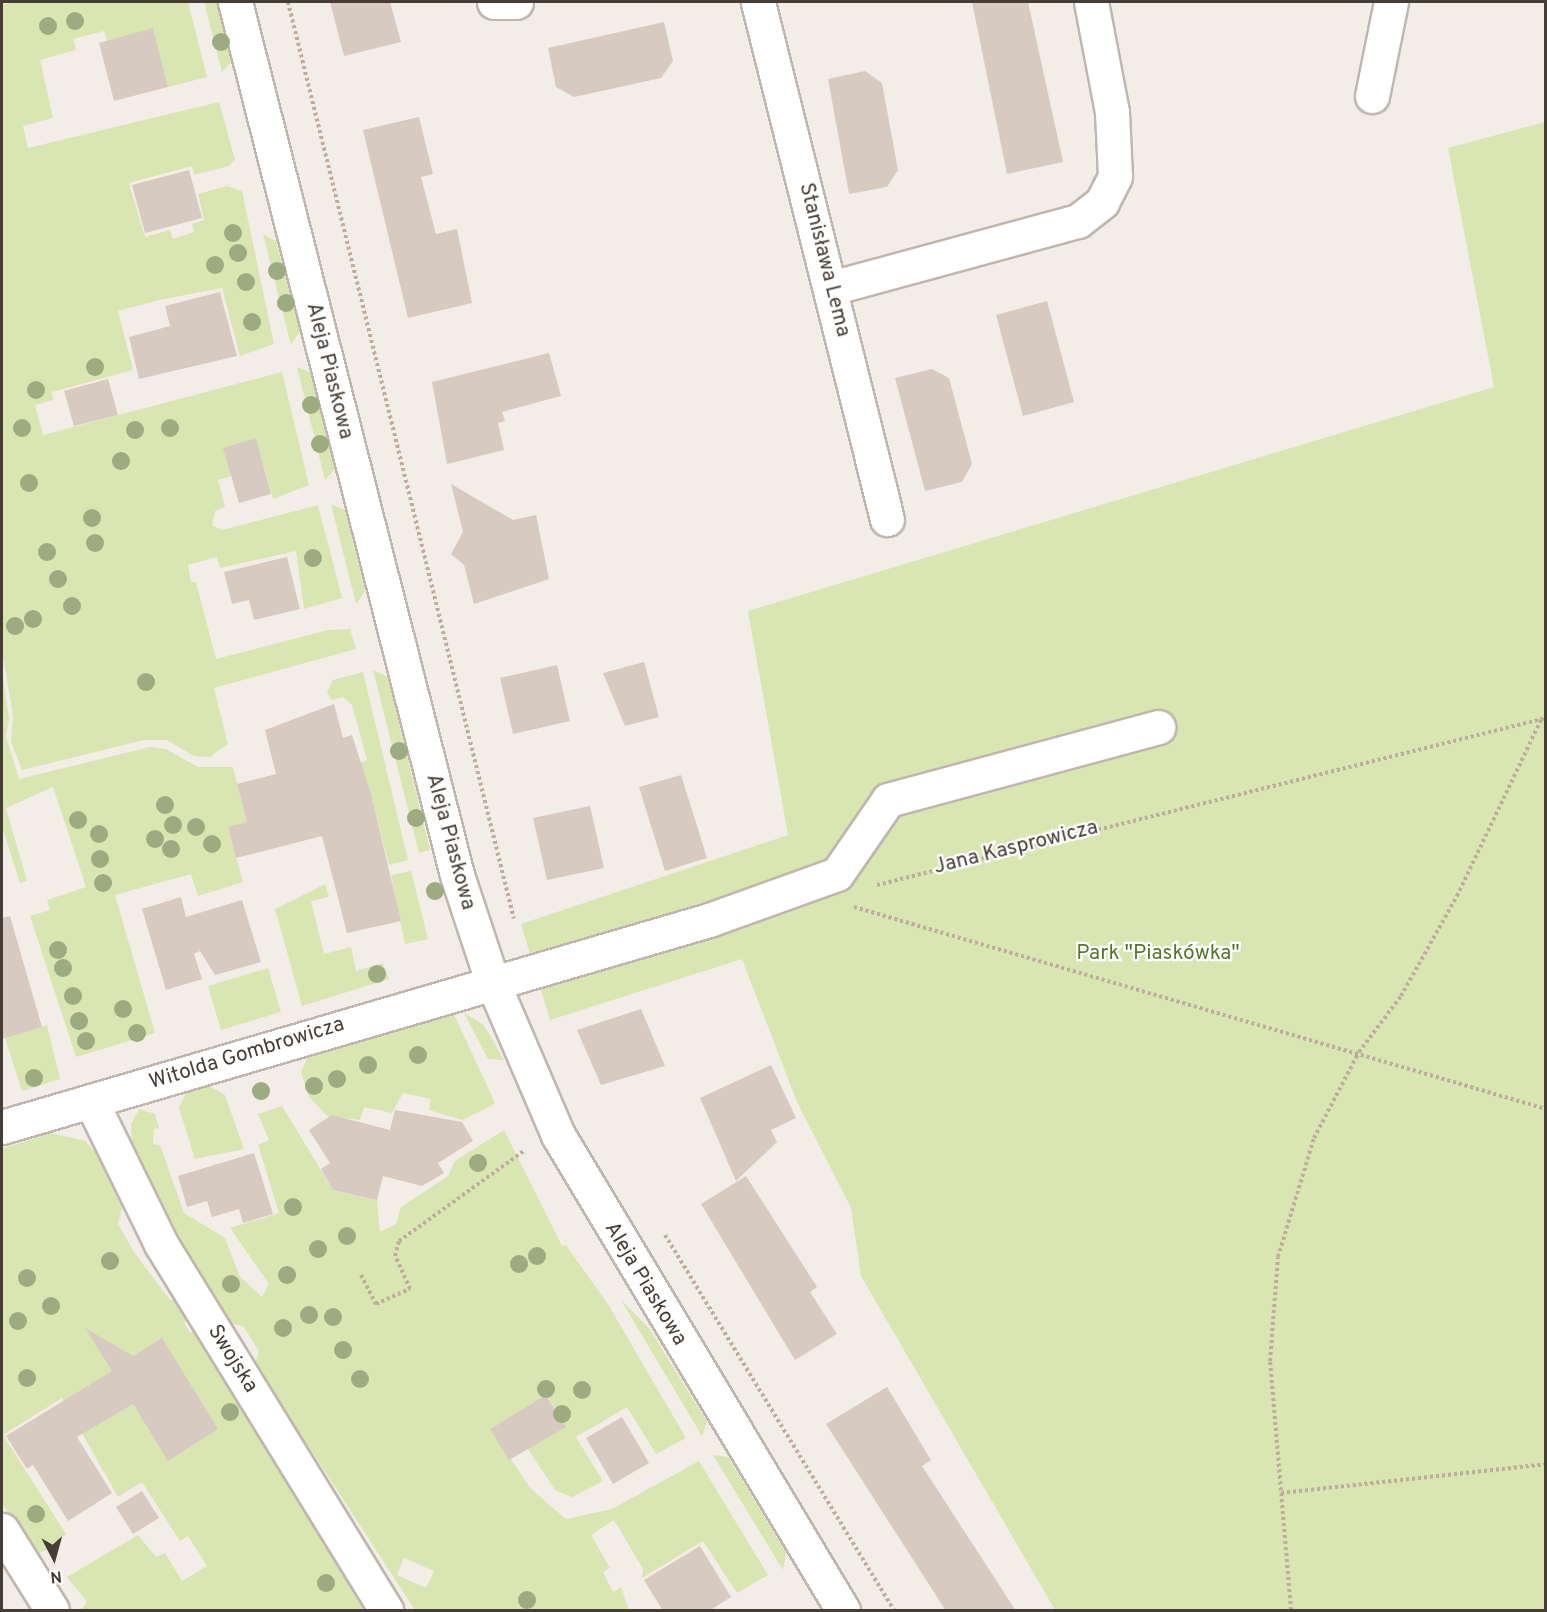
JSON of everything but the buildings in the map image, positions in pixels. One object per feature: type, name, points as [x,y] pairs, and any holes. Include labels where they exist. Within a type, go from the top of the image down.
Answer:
[{"type":"street","name":"Aleja Piaskowa","points":[[235,2],[457,875],[492,981],[558,1135],[843,1611]]},
{"type":"street","points":[[494,2],[516,2]]},
{"type":"street","name":"Stanisława Lema","points":[[758,2],[887,519]]},
{"type":"street","points":[[831,288],[1078,221],[1102,202],[1116,176],[1112,112],[1091,2]]},
{"type":"street","points":[[1372,96],[1391,2]]},
{"type":"street","points":[[492,981],[809,892],[837,874],[888,800],[1158,728]]},
{"type":"street","name":"Witolda Gombrowicza","points":[[2,1127],[492,981]]},
{"type":"street","name":"Swojska","points":[[91,1101],[161,1244],[386,1611]]},
{"type":"street","points":[[2,1530],[52,1611]]},
{"type":"path","points":[[288,2],[526,971]]},
{"type":"path","points":[[1291,1611],[1270,1361],[1278,1257],[1314,1138],[1359,1052],[1401,996],[1457,896],[1544,718]]},
{"type":"path","name":"Jana Kasprowicza","points":[[864,889],[1544,718]]},
{"type":"path","points":[[809,892],[1359,1052],[1545,1109]]},
{"type":"path","points":[[362,1275],[376,1304],[410,1289],[395,1256],[399,1241],[525,1151]]},
{"type":"path","points":[[659,1225],[894,1611]]},
{"type":"path","points":[[1281,1493],[1545,1464]]},
{"type":"green space","points":[[2,2],[188,2],[207,77],[168,87],[153,29],[107,41],[104,31],[73,39],[76,50],[40,60],[53,118],[23,126],[28,148],[219,102],[235,160],[229,166],[194,175],[192,166],[129,183],[145,237],[170,230],[173,239],[194,232],[192,224],[204,220],[198,194],[227,186],[242,191],[274,344],[240,356],[222,288],[159,300],[118,311],[133,370],[52,392],[53,400],[35,405],[43,435],[282,372],[309,485],[273,499],[256,439],[224,448],[232,476],[218,480],[225,507],[215,511],[212,525],[222,530],[318,505],[342,598],[304,609],[296,551],[220,568],[217,557],[188,565],[191,582],[196,582],[216,659],[328,630],[350,629],[356,649],[214,688],[228,744],[210,757],[194,756],[167,740],[144,740],[22,770],[11,742],[13,715],[2,651]]},
{"type":"green space","points":[[204,2],[217,2],[232,61],[222,72]]},
{"type":"green space","name":"Park \"Piaskówka\"","points":[[1545,122],[1545,1610],[1055,1610],[861,1276],[851,1208],[797,1102],[742,959],[550,1020],[521,924],[788,835],[748,611],[1494,387],[1448,148]]},
{"type":"green space","points":[[263,234],[276,241],[300,331],[291,345]]},
{"type":"green space","points":[[297,367],[310,372],[335,469],[325,480]]},
{"type":"green space","points":[[331,504],[345,510],[365,591],[356,604]]},
{"type":"green space","points":[[2,670],[9,719],[6,736],[19,779],[150,747],[166,749],[198,767],[233,767],[247,822],[228,828],[243,882],[198,896],[191,874],[115,895],[155,1033],[76,1057],[30,916],[50,910],[47,900],[86,887],[53,787],[6,808],[27,881],[20,883],[2,827]]},
{"type":"green space","points":[[373,670],[388,677],[430,850],[419,853]]},
{"type":"green space","points":[[363,672],[408,860],[389,865],[371,795],[354,765],[367,760],[352,705],[343,697],[331,700],[327,692],[333,680]]},
{"type":"green space","points":[[411,871],[428,939],[405,944],[391,875]]},
{"type":"green space","points":[[325,884],[329,897],[311,901],[324,954],[351,947],[356,971],[383,963],[389,979],[302,1006],[275,909]]},
{"type":"green space","points":[[268,968],[281,1012],[221,1030],[208,986]]},
{"type":"green space","points":[[453,1012],[495,1103],[491,1106],[462,1120],[429,1110],[431,1099],[403,1093],[392,1113],[364,1107],[360,1120],[327,1116],[309,1097],[301,1072],[309,1055]]},
{"type":"green space","points":[[464,1013],[484,1025],[504,1060],[488,1059]]},
{"type":"green space","points":[[47,1025],[60,1079],[22,1091],[5,1038]]},
{"type":"green space","points":[[209,1086],[225,1095],[244,1149],[195,1159],[179,1108],[186,1093]]},
{"type":"green space","points":[[282,1106],[333,1190],[377,1200],[380,1232],[396,1224],[401,1207],[448,1176],[455,1161],[504,1130],[562,1246],[566,1245],[609,1306],[686,1438],[656,1454],[627,1407],[576,1437],[603,1481],[572,1497],[555,1490],[522,1440],[560,1417],[547,1395],[490,1429],[531,1489],[566,1519],[612,1509],[699,1461],[768,1575],[737,1593],[703,1541],[642,1578],[643,1569],[614,1520],[591,1535],[610,1568],[603,1572],[613,1592],[621,1587],[629,1610],[415,1610],[255,1364],[259,1351],[243,1326],[230,1324],[132,1161],[131,1124],[139,1109],[155,1114],[159,1128],[154,1129],[153,1144],[160,1145],[184,1213],[225,1238],[240,1277],[262,1297],[269,1284],[230,1228],[279,1213],[258,1145],[269,1140],[258,1114]],"holes":[[[404,1558],[434,1571],[426,1588],[397,1575]]]},
{"type":"green space","points":[[51,1133],[85,1141],[95,1151],[122,1208],[118,1224],[134,1252],[170,1300],[179,1301],[190,1319],[184,1323],[190,1333],[197,1330],[368,1610],[81,1610],[87,1602],[67,1577],[138,1535],[156,1557],[165,1553],[182,1581],[207,1566],[188,1536],[180,1541],[142,1482],[118,1497],[62,1398],[3,1435],[66,1534],[48,1550],[34,1554],[2,1503],[2,1149]]},
{"type":"green space","points":[[621,1300],[649,1328],[707,1422],[702,1436]]},
{"type":"green space","points":[[713,1455],[728,1457],[786,1553],[783,1570]]}]
